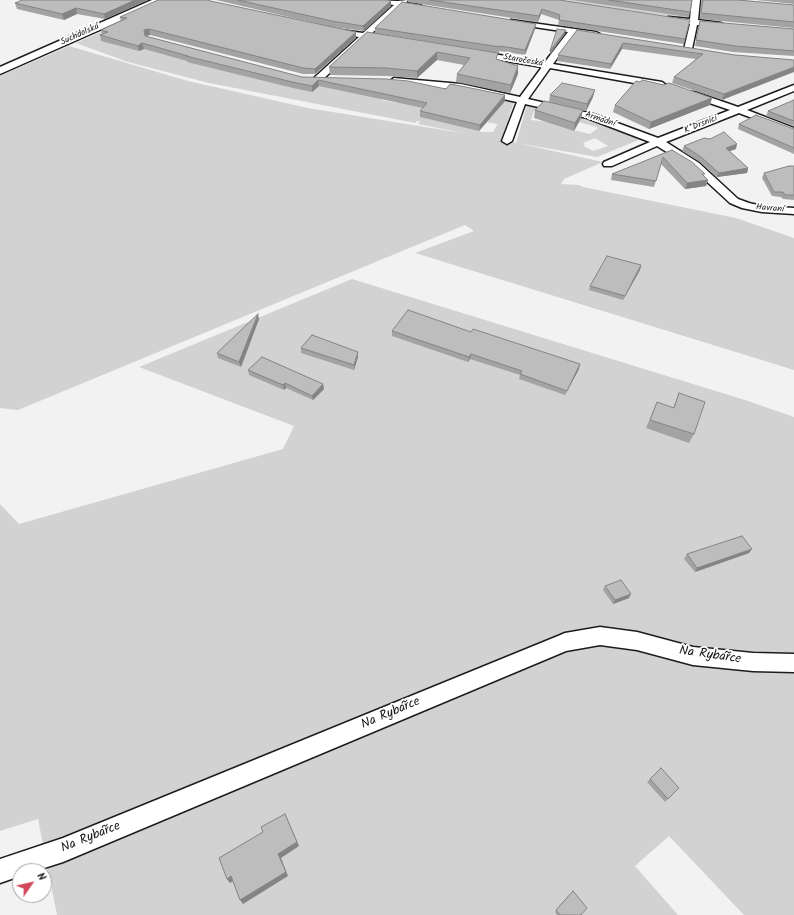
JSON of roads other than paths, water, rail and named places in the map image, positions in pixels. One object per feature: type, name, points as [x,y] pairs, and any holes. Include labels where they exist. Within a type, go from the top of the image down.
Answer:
[{"type":"street","name":"Suchdolská","points":[[0,71],[160,0]]},
{"type":"street","points":[[374,0],[402,2],[431,9]]},
{"type":"street","points":[[688,49],[694,22],[696,0]]},
{"type":"street","points":[[335,79],[314,78],[366,36],[402,2]]},
{"type":"street","points":[[660,18],[726,25]]},
{"type":"street","points":[[502,20],[604,36]]},
{"type":"street","points":[[324,28],[396,40]]},
{"type":"street","points":[[507,141],[522,100],[573,31]]},
{"type":"street","name":"Staročeská","points":[[464,51],[669,87]]},
{"type":"street","name":"Armádní","points":[[386,80],[461,87],[590,116],[658,142],[695,165],[725,194],[734,201],[746,206]]},
{"type":"street","name":"K Drsnici","points":[[608,164],[658,142],[794,88]]},
{"type":"street","points":[[682,91],[739,110],[794,131]]},
{"type":"street","name":"Havraní","points":[[746,206],[762,209],[794,211]]},
{"type":"street","name":"Na Rybářce","points":[[0,871],[63,850],[565,642],[600,636],[637,641],[693,656],[753,662],[794,663]]}]
